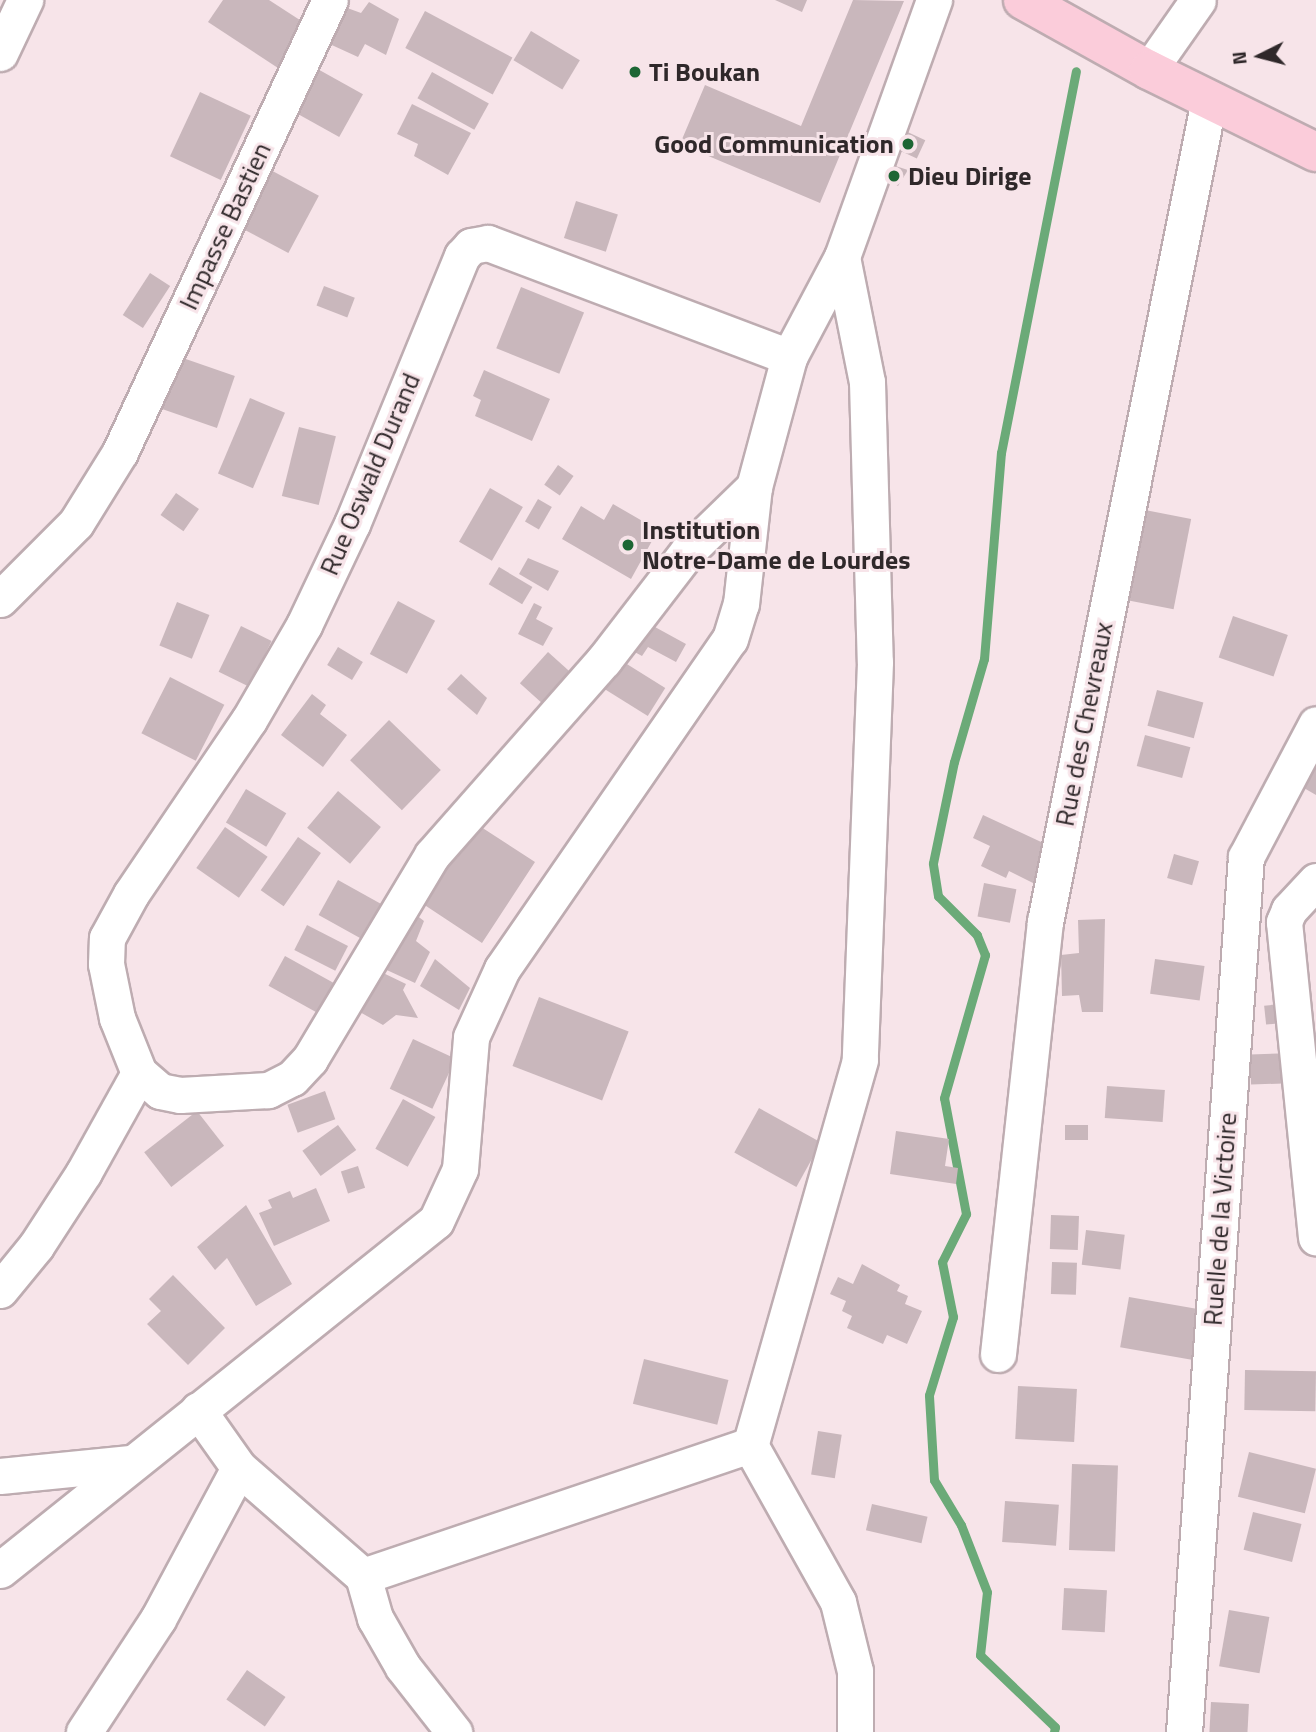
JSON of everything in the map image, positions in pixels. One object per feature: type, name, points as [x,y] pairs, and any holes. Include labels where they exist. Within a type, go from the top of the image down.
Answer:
[{"type":"main road","points":[[1023,0],[1149,70],[1316,152]]},
{"type":"street","points":[[0,53],[25,0]]},
{"type":"street","name":"Impasse Bastien","points":[[0,599],[76,523],[120,452],[330,0]]},
{"type":"street","points":[[0,1570],[130,1463],[164,1441],[198,1410],[436,1221],[460,1169],[471,1037],[502,969],[730,639],[741,604],[754,487],[789,357],[842,257],[933,0]]},
{"type":"street","points":[[1149,70],[1198,0]]},
{"type":"street","name":"Rue des Chevreaux","points":[[998,1354],[1045,922],[1209,100]]},
{"type":"street","name":"Rue Oswald Durand","points":[[150,1082],[125,1044],[111,992],[107,939],[131,894],[249,720],[303,625],[352,524],[462,256],[471,246],[488,243],[789,357]]},
{"type":"street","points":[[842,257],[867,382],[875,662],[860,1060],[750,1445],[838,1602],[855,1671],[855,1732]]},
{"type":"street","points":[[0,1290],[36,1246],[84,1172],[150,1082],[180,1095],[268,1090],[292,1077],[310,1059],[432,855],[604,660],[688,551],[754,487]]},
{"type":"street","name":"Ruelle de la Victoire","points":[[1184,1732],[1246,857],[1316,724]]},
{"type":"street","points":[[1316,881],[1289,910],[1284,922],[1316,1237]]},
{"type":"street","points":[[198,1410],[239,1468],[363,1576],[375,1618],[397,1657],[454,1732]]},
{"type":"street","points":[[363,1576],[750,1445]]},
{"type":"street","points":[[0,1476],[130,1463]]},
{"type":"street","points":[[83,1732],[158,1619],[239,1468]]},
{"type":"building","points":[[223,0],[269,0],[306,24],[278,68],[208,22]]},
{"type":"building","points":[[775,0],[807,0],[802,12]]},
{"type":"building","points":[[853,0],[904,1],[820,203],[680,144],[705,85],[801,126]]},
{"type":"building","points":[[369,2],[399,19],[386,55],[365,44],[358,57],[323,41],[339,5],[361,13]]},
{"type":"building","points":[[425,11],[512,57],[493,95],[405,48]]},
{"type":"building","points":[[531,31],[580,60],[562,90],[513,60]]},
{"type":"building","points":[[314,67],[363,94],[339,137],[290,110]]},
{"type":"building","points":[[432,72],[489,104],[474,130],[417,98]]},
{"type":"building","points":[[200,92],[251,116],[221,180],[170,156]]},
{"type":"building","points":[[412,104],[471,133],[448,175],[414,156],[418,144],[397,134]]},
{"type":"building","points":[[899,128],[925,140],[917,158],[891,146]]},
{"type":"building","points":[[886,163],[908,170],[898,186],[879,174]]},
{"type":"building","points":[[265,167],[319,196],[288,253],[234,224]]},
{"type":"building","points":[[576,201],[618,215],[606,252],[564,238]]},
{"type":"building","points":[[150,273],[170,286],[143,328],[123,315]]},
{"type":"building","points":[[324,286],[355,298],[347,317],[316,306]]},
{"type":"building","points":[[521,287],[584,312],[559,374],[496,348]]},
{"type":"building","points":[[180,357],[235,376],[217,428],[162,409]]},
{"type":"building","points":[[484,370],[550,399],[532,441],[475,416],[481,400],[473,396]]},
{"type":"building","points":[[250,398],[285,413],[253,488],[218,473]]},
{"type":"building","points":[[299,427],[336,436],[319,505],[282,496]]},
{"type":"building","points":[[558,465],[574,476],[560,496],[544,485]]},
{"type":"building","points":[[490,488],[523,507],[492,561],[459,542]]},
{"type":"building","points":[[176,493],[199,509],[183,531],[161,515]]},
{"type":"building","points":[[538,499],[552,507],[539,530],[525,522]]},
{"type":"building","points":[[613,504],[658,530],[631,579],[562,539],[581,506],[604,520]]},
{"type":"building","points":[[1145,510],[1191,519],[1174,609],[1127,600]]},
{"type":"building","points":[[528,558],[559,571],[548,591],[519,574]]},
{"type":"building","points":[[499,567],[532,587],[522,604],[489,584]]},
{"type":"building","points":[[398,601],[435,621],[407,674],[370,654]]},
{"type":"building","points":[[177,602],[209,615],[192,659],[159,646]]},
{"type":"building","points":[[534,603],[542,607],[536,619],[553,628],[543,646],[518,634]]},
{"type":"building","points":[[1233,616],[1288,635],[1274,676],[1219,658]]},
{"type":"building","points":[[644,621],[686,644],[676,662],[648,647],[642,656],[629,649]]},
{"type":"building","points":[[241,626],[272,641],[249,687],[219,672]]},
{"type":"building","points":[[338,647],[363,662],[352,680],[327,665]]},
{"type":"building","points":[[548,652],[580,681],[552,712],[520,683]]},
{"type":"building","points":[[622,661],[665,688],[648,716],[605,689]]},
{"type":"building","points":[[461,674],[487,698],[477,715],[447,689]]},
{"type":"building","points":[[170,677],[224,705],[196,761],[141,733]]},
{"type":"building","points":[[1157,690],[1203,702],[1194,738],[1147,726]]},
{"type":"building","points":[[312,694],[326,705],[320,714],[347,735],[323,767],[281,735]]},
{"type":"building","points":[[389,720],[441,770],[402,810],[350,760]]},
{"type":"building","points":[[1145,735],[1190,747],[1182,778],[1137,766]]},
{"type":"building","points":[[1316,749],[1316,795],[1297,784]]},
{"type":"building","points":[[246,789],[286,813],[266,847],[226,822]]},
{"type":"building","points":[[338,791],[381,827],[350,864],[307,828]]},
{"type":"building","points":[[983,815],[1054,848],[1037,885],[1009,871],[1006,878],[981,866],[990,846],[973,838]]},
{"type":"building","points":[[478,825],[535,862],[482,943],[417,900],[448,852],[457,858]]},
{"type":"building","points":[[225,827],[268,857],[239,898],[196,868]]},
{"type":"building","points":[[298,837],[321,853],[284,906],[261,890]]},
{"type":"building","points":[[1174,854],[1199,861],[1192,885],[1167,878]]},
{"type":"building","points":[[338,880],[385,906],[366,941],[319,915]]},
{"type":"building","points":[[984,883],[1016,889],[1010,923],[978,916]]},
{"type":"building","points":[[407,908],[424,921],[416,941],[430,952],[415,983],[378,966]]},
{"type":"building","points":[[1105,919],[1103,1012],[1082,1012],[1079,995],[1062,996],[1061,955],[1079,953],[1078,920]]},
{"type":"building","points":[[307,925],[348,946],[335,971],[294,950]]},
{"type":"building","points":[[285,956],[340,987],[324,1016],[269,986]]},
{"type":"building","points":[[435,959],[470,988],[459,1010],[420,986]]},
{"type":"building","points":[[1155,959],[1205,966],[1200,1001],[1150,994]]},
{"type":"building","points":[[377,970],[406,984],[403,990],[418,1018],[396,1015],[383,1025],[358,1011]]},
{"type":"building","points":[[539,997],[629,1031],[602,1100],[512,1066]]},
{"type":"building","points":[[1290,1003],[1292,1022],[1266,1025],[1264,1006]]},
{"type":"building","points":[[413,1039],[456,1059],[432,1109],[390,1089]]},
{"type":"building","points":[[1295,1053],[1296,1083],[1251,1085],[1250,1055]]},
{"type":"building","points":[[1107,1086],[1165,1090],[1163,1122],[1105,1118]]},
{"type":"building","points":[[325,1091],[335,1119],[298,1133],[287,1105]]},
{"type":"building","points":[[403,1099],[435,1117],[408,1167],[375,1149]]},
{"type":"building","points":[[759,1108],[821,1142],[796,1187],[734,1153]]},
{"type":"building","points":[[197,1111],[224,1146],[171,1187],[144,1152]]},
{"type":"building","points":[[338,1125],[356,1150],[321,1176],[302,1151]]},
{"type":"building","points":[[1065,1125],[1088,1125],[1088,1140],[1065,1140]]},
{"type":"building","points":[[896,1131],[949,1139],[945,1166],[958,1168],[956,1184],[890,1174]]},
{"type":"building","points":[[358,1166],[365,1188],[348,1193],[341,1172]]},
{"type":"building","points":[[316,1188],[330,1221],[274,1246],[259,1213],[272,1208],[268,1200],[290,1191],[293,1198]]},
{"type":"building","points":[[246,1205],[292,1284],[256,1306],[227,1258],[215,1270],[197,1247]]},
{"type":"building","points":[[1051,1215],[1079,1216],[1078,1250],[1050,1249]]},
{"type":"building","points":[[1086,1230],[1125,1235],[1120,1269],[1082,1265]]},
{"type":"building","points":[[1052,1262],[1077,1263],[1076,1295],[1051,1294]]},
{"type":"building","points":[[862,1264],[900,1285],[897,1291],[908,1296],[905,1304],[922,1311],[907,1344],[887,1335],[883,1344],[847,1328],[852,1316],[842,1311],[846,1301],[830,1294],[838,1277],[853,1284]]},
{"type":"building","points":[[173,1275],[225,1328],[188,1365],[147,1324],[161,1311],[149,1299]]},
{"type":"building","points":[[1129,1297],[1205,1310],[1196,1361],[1120,1347]]},
{"type":"building","points":[[644,1359],[728,1380],[717,1425],[633,1404]]},
{"type":"building","points":[[1245,1370],[1316,1371],[1315,1411],[1244,1410]]},
{"type":"building","points":[[1018,1386],[1077,1389],[1074,1442],[1015,1439]]},
{"type":"building","points":[[818,1431],[842,1435],[835,1478],[811,1474]]},
{"type":"building","points":[[1249,1452],[1316,1469],[1305,1513],[1238,1497]]},
{"type":"building","points":[[1072,1464],[1118,1466],[1115,1552],[1069,1550]]},
{"type":"building","points":[[1005,1501],[1059,1505],[1056,1546],[1002,1542]]},
{"type":"building","points":[[872,1504],[928,1517],[921,1543],[866,1530]]},
{"type":"building","points":[[1253,1512],[1302,1524],[1292,1562],[1244,1550]]},
{"type":"building","points":[[1064,1588],[1107,1590],[1105,1632],[1062,1630]]},
{"type":"building","points":[[1229,1610],[1269,1617],[1259,1673],[1219,1666]]},
{"type":"building","points":[[247,1670],[286,1697],[265,1726],[226,1699]]},
{"type":"building","points":[[1211,1702],[1249,1704],[1247,1732],[1209,1732]]},
{"type":"waterway","points":[[1054,1732],[1055,1727],[980,1655],[987,1592],[961,1525],[934,1480],[929,1395],[953,1317],[942,1262],[966,1214],[944,1098],[985,955],[977,935],[938,896],[933,863],[954,762],[984,659],[1001,453],[1076,71]]},
{"type":"place","name":"Ti Boukan","points":[[635,72]]},
{"type":"place","name":"Good Communication","points":[[908,144]]},
{"type":"place","name":"Dieu Dirige","points":[[894,176]]},
{"type":"place","name":"Institution Notre-Dame de Lourdes","points":[[628,545]]}]
